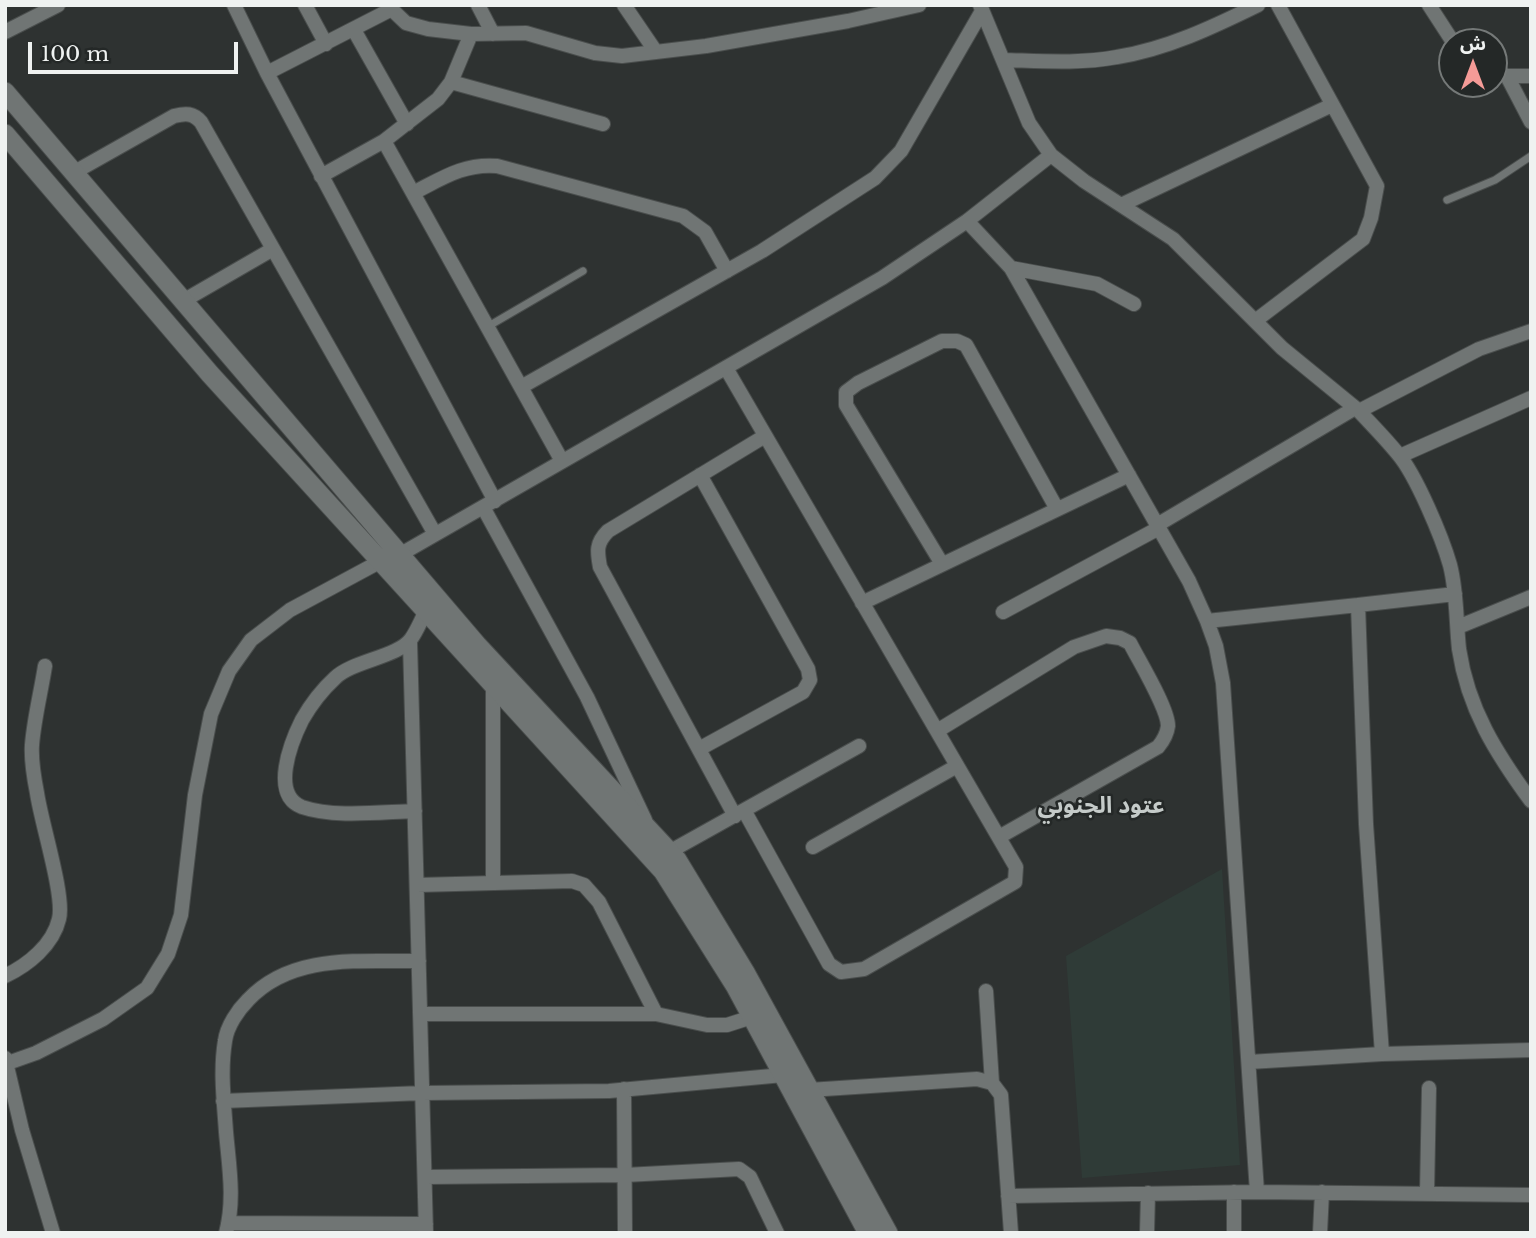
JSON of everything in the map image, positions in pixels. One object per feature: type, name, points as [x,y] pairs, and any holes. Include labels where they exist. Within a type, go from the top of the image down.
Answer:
[{"type":"street","points":[[5,32],[58,5]]},
{"type":"street","points":[[234,5],[587,697],[650,831]]},
{"type":"street","points":[[305,5],[326,44]]},
{"type":"street","points":[[478,5],[493,34]]},
{"type":"street","points":[[624,5],[656,52]]},
{"type":"street","points":[[267,73],[354,30],[389,8],[406,23],[428,29],[471,34],[526,33],[595,52],[622,56],[706,46],[848,21],[919,5]]},
{"type":"street","points":[[1003,61],[1080,62],[1117,57],[1207,30],[1258,5]]},
{"type":"street","points":[[1255,321],[1363,239],[1371,218],[1377,186],[1278,5]]},
{"type":"street","points":[[1429,5],[1444,28]]},
{"type":"street","points":[[981,8],[1030,123],[1051,155],[1084,181],[1173,239],[1282,348],[1357,409],[1400,456],[1433,521],[1450,565],[1460,649],[1468,687],[1483,730],[1531,801]]},
{"type":"street","points":[[521,387],[727,271],[875,178],[901,151],[981,8]]},
{"type":"street","points":[[354,30],[407,124]]},
{"type":"street","points":[[321,176],[384,141],[438,99],[451,82],[471,34]]},
{"type":"street","points":[[1508,74],[1531,76]]},
{"type":"street","points":[[451,82],[603,124]]},
{"type":"street","points":[[1508,85],[1531,122]]},
{"type":"street","points":[[5,92],[183,301],[426,611],[663,870],[752,1017],[868,1233]]},
{"type":"street","points":[[1121,205],[1332,105]]},
{"type":"street","points":[[73,173],[174,116],[187,113],[196,117],[435,534]]},
{"type":"street","points":[[5,134],[210,374],[388,560],[477,645],[677,860],[746,974],[888,1233]]},
{"type":"street","points":[[384,141],[562,461]]},
{"type":"street","points":[[53,1233],[22,1130],[6,1062],[36,1053],[103,1019],[147,988],[168,954],[181,915],[195,795],[211,714],[229,671],[251,640],[290,610],[489,504],[882,278],[967,221],[1051,155]]},
{"type":"street","points":[[413,193],[457,171],[479,165],[497,166],[683,216],[705,232],[727,271]]},
{"type":"street","points":[[967,221],[1011,268],[1189,581],[1216,646],[1223,682],[1257,1192]]},
{"type":"street","points":[[183,301],[274,249]]},
{"type":"street","points":[[1011,268],[1097,284],[1134,304]]},
{"type":"street","points":[[1003,612],[1158,526],[1357,409],[1479,349],[1531,331]]},
{"type":"street","points":[[942,564],[846,405],[846,393],[858,383],[942,341],[957,341],[966,345],[1057,509]]},
{"type":"street","points":[[726,368],[1016,867],[1016,882],[864,969],[841,972],[830,964],[699,749],[600,567],[597,553],[598,540],[608,531],[765,436]]},
{"type":"street","points":[[1400,456],[1531,398]]},
{"type":"street","points":[[699,749],[803,692],[810,680],[808,668],[700,475]]},
{"type":"street","points":[[862,603],[1129,475]]},
{"type":"street","points":[[1207,621],[1455,594]]},
{"type":"street","points":[[1458,627],[1531,597]]},
{"type":"street","points":[[1358,605],[1366,824],[1382,1054]]},
{"type":"street","points":[[419,961],[323,963],[292,969],[260,986],[238,1010],[225,1039],[223,1101],[232,1203],[227,1228],[426,1228],[425,1177],[422,1093],[419,961],[417,885],[410,642],[426,611]]},
{"type":"street","points":[[937,731],[1074,647],[1106,636],[1130,643],[1164,709],[1168,726],[1165,739],[1158,747],[999,838]]},
{"type":"street","points":[[410,642],[337,676],[303,718],[291,746],[284,778],[288,796],[299,806],[324,812],[415,811]]},
{"type":"street","points":[[5,976],[20,968],[40,951],[52,936],[60,918],[37,793],[32,746],[45,666]]},
{"type":"street","points":[[493,684],[493,883]]},
{"type":"street","points":[[670,852],[859,746]]},
{"type":"street","points":[[813,846],[957,766]]},
{"type":"street","points":[[417,885],[572,881],[584,885],[599,902],[656,1014]]},
{"type":"street","points":[[986,990],[992,1083]]},
{"type":"street","points":[[420,1014],[656,1014],[707,1025],[727,1025],[752,1017]]},
{"type":"street","points":[[1249,1062],[1382,1054],[1531,1050]]},
{"type":"street","points":[[223,1101],[624,1089],[783,1074]]},
{"type":"street","points":[[809,1090],[977,1079],[992,1083],[1002,1094],[1011,1233]]},
{"type":"street","points":[[1427,1193],[1429,1088]]},
{"type":"street","points":[[624,1089],[625,1233]]},
{"type":"street","points":[[425,1177],[625,1175],[739,1169],[750,1177],[777,1233]]},
{"type":"street","points":[[1008,1195],[1234,1192],[1531,1195]]},
{"type":"street","points":[[1234,1192],[1234,1233]]},
{"type":"street","points":[[1320,1233],[1322,1192]]},
{"type":"street","points":[[1147,1233],[1148,1193]]},
{"type":"lane","points":[[1447,200],[1496,180],[1531,156]]},
{"type":"lane","points":[[487,327],[583,271]]},
{"type":"shaded area","points":[[1222,869],[1240,1165],[1082,1178],[1066,956]]},
{"type":"district","name":"عتود الجنوبي","points":[[1101,807]]}]
